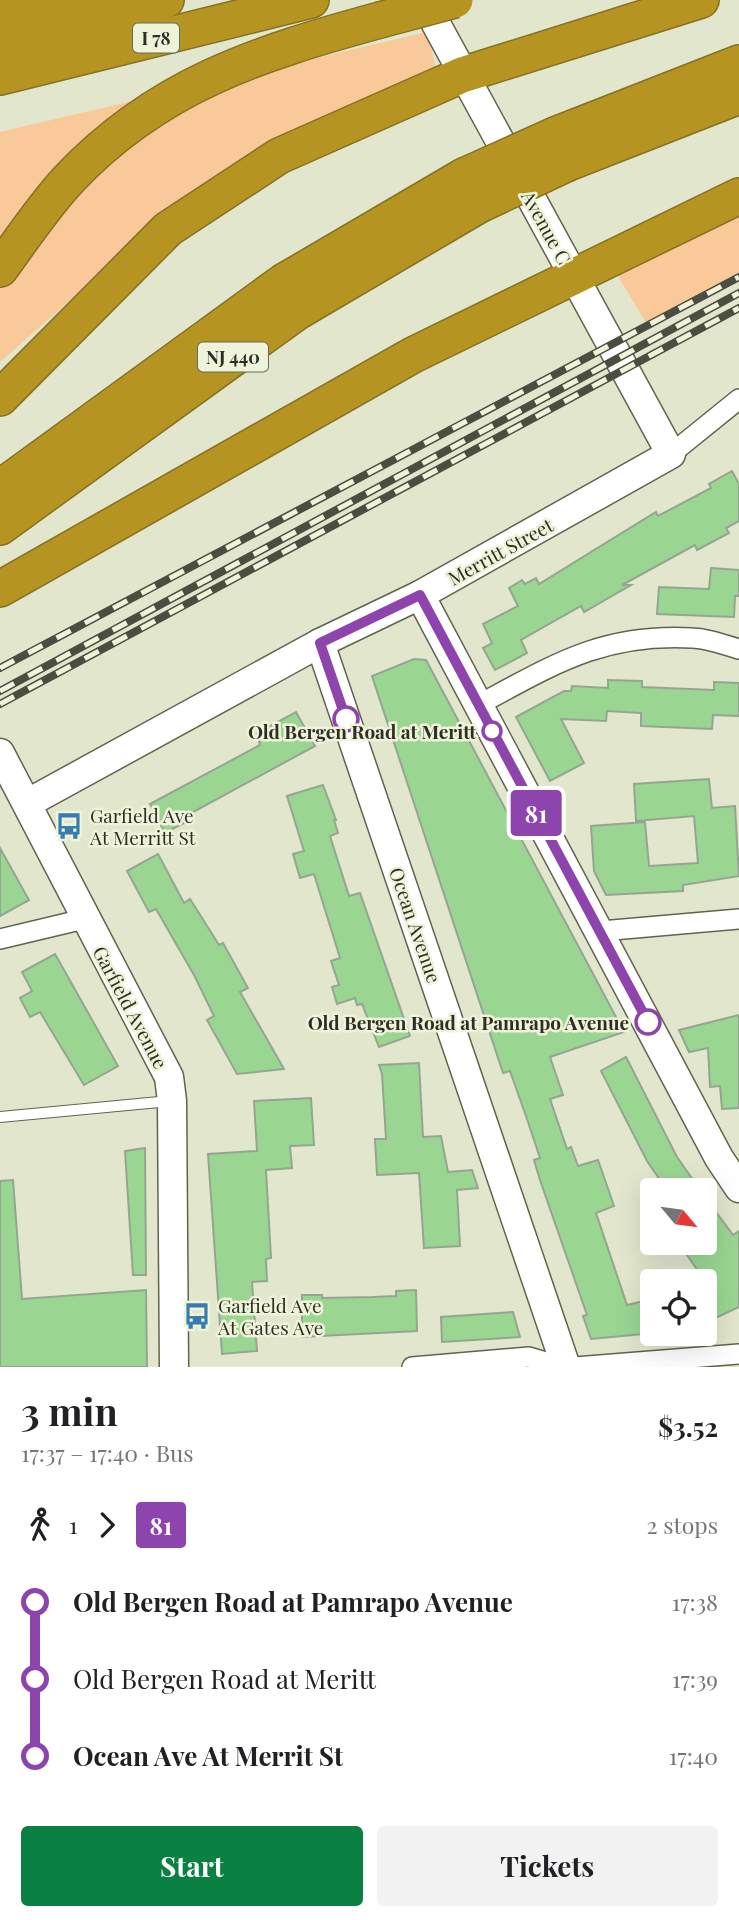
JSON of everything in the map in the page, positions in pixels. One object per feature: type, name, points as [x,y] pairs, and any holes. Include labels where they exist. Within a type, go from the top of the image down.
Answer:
[{"type":"highway","points":[[0,11],[87,0]]},
{"type":"highway","name":"I 78","points":[[0,45],[166,0]]},
{"type":"highway","name":"I 78","points":[[0,77],[311,0]]},
{"type":"highway","points":[[0,269],[67,181],[100,150],[147,113],[209,76],[270,51],[455,0]]},
{"type":"highway","points":[[0,398],[158,238],[223,190],[279,156],[462,75],[701,0]]},
{"type":"highway","name":"NJ 440","points":[[0,488],[283,282],[739,63]]},
{"type":"highway","name":"NJ 440","points":[[561,149],[739,96]]},
{"type":"highway","name":"NJ 440","points":[[0,527],[297,312],[472,190]]},
{"type":"highway","points":[[0,589],[389,368],[739,196]]},
{"type":"main road","name":"Avenue C","points":[[423,0],[671,454]]},
{"type":"main road","name":"Merritt Street","points":[[28,803],[320,643],[420,595],[671,454]]},
{"type":"main road","points":[[420,595],[601,931],[719,1158],[739,1188]]},
{"type":"main road","name":"Ocean Avenue","points":[[320,643],[564,1367]]},
{"type":"main road","name":"Garfield Avenue","points":[[0,752],[84,919],[169,1077],[172,1101],[174,1367]]},
{"type":"street","name":"Merritt Street","points":[[671,454],[739,399]]},
{"type":"street","points":[[478,705],[571,655],[615,642],[693,638],[739,649]]},
{"type":"street","points":[[0,939],[84,919]]},
{"type":"street","points":[[601,931],[739,919]]},
{"type":"street","points":[[575,1367],[739,1354]]},
{"type":"street","points":[[412,1367],[529,1357],[564,1367]]},
{"type":"lane","points":[[0,1117],[172,1101]]},
{"type":"shaded area","points":[[427,32],[436,69],[168,214],[0,362],[0,132]]},
{"type":"shaded area","points":[[739,209],[739,276],[648,326],[615,271]]},
{"type":"building","points":[[732,471],[739,484],[739,521],[726,528],[729,533],[697,550],[695,545],[622,585],[631,585],[584,612],[581,606],[521,640],[527,653],[495,670],[483,648],[492,643],[483,624],[518,606],[509,588],[522,580],[525,584],[536,578],[539,584],[656,512],[658,516],[711,488],[709,484]]},
{"type":"building","points":[[711,568],[739,570],[739,596],[735,596],[734,617],[657,614],[659,587],[709,589]]},
{"type":"building","points":[[414,659],[426,660],[624,1032],[550,1057],[563,1095],[550,1099],[567,1149],[571,1147],[578,1166],[598,1160],[614,1206],[596,1213],[627,1305],[640,1302],[640,1334],[591,1339],[583,1316],[587,1315],[534,1160],[540,1158],[510,1071],[503,1073],[372,676]]},
{"type":"building","points":[[608,680],[642,681],[642,687],[714,690],[714,682],[739,683],[739,716],[713,715],[712,729],[641,726],[641,713],[607,711],[606,721],[561,719],[584,763],[550,781],[516,717],[564,691],[571,691],[572,686],[608,688]]},
{"type":"building","points":[[296,712],[315,746],[182,818],[184,823],[165,833],[150,804],[260,745],[257,733]]},
{"type":"building","points":[[709,779],[712,808],[735,806],[739,876],[683,885],[683,891],[606,895],[594,871],[591,826],[645,822],[649,866],[698,863],[694,816],[636,821],[634,784]]},
{"type":"building","points":[[323,785],[338,833],[330,836],[349,896],[360,893],[410,1036],[379,1047],[362,1004],[357,1005],[355,998],[337,1004],[332,987],[339,985],[331,961],[340,958],[314,874],[300,878],[293,854],[304,851],[287,796]]},
{"type":"building","points":[[0,848],[29,900],[0,916]]},
{"type":"building","points":[[158,854],[184,903],[190,899],[219,945],[223,943],[248,988],[240,992],[284,1069],[237,1074],[207,1020],[214,1016],[194,975],[156,909],[149,912],[127,871]]},
{"type":"building","points":[[55,954],[118,1066],[84,1085],[40,1012],[30,1017],[20,998],[32,991],[22,972]]},
{"type":"building","points":[[739,1015],[739,1108],[722,1109],[720,1086],[710,1087],[708,1048],[689,1052],[679,1030]]},
{"type":"building","points":[[626,1057],[677,1157],[692,1178],[659,1178],[647,1161],[601,1071]]},
{"type":"building","points":[[419,1063],[423,1137],[441,1136],[448,1172],[472,1170],[478,1188],[457,1190],[460,1246],[424,1248],[419,1173],[377,1175],[375,1139],[386,1139],[382,1074],[379,1065]]},
{"type":"building","points":[[311,1098],[314,1145],[290,1146],[292,1168],[266,1170],[271,1258],[266,1259],[267,1281],[252,1282],[257,1351],[222,1354],[208,1154],[257,1151],[254,1101]]},
{"type":"building","points":[[145,1148],[146,1275],[133,1275],[125,1151]]},
{"type":"building","points":[[13,1180],[22,1299],[146,1290],[147,1367],[0,1367],[0,1181]]},
{"type":"building","points":[[718,1215],[733,1235],[739,1231],[739,1307],[717,1317],[717,1269],[697,1269],[687,1255],[718,1255]]},
{"type":"building","points":[[416,1290],[417,1331],[302,1337],[302,1295],[322,1295],[322,1298],[396,1296],[396,1291]]},
{"type":"building","points":[[513,1312],[520,1337],[442,1342],[441,1317]]},
{"type":"railway","points":[[0,668],[739,277]]},
{"type":"railway","points":[[0,691],[739,293]]},
{"type":"railway","points":[[0,704],[739,308]]},
{"type":"bus line","name":"81","points":[[346,719],[320,643],[420,595],[648,1022]]},
{"type":"place","name":"Old Bergen Road at Meritt","points":[[492,731]]},
{"type":"place","name":"Garfield Ave At Merritt St","points":[[69,826]]},
{"type":"place","name":"Old Bergen Road at Pamrapo Avenue","points":[[648,1022]]},
{"type":"place","name":"Garfield Ave At Gates Ave","points":[[197,1316]]}]
